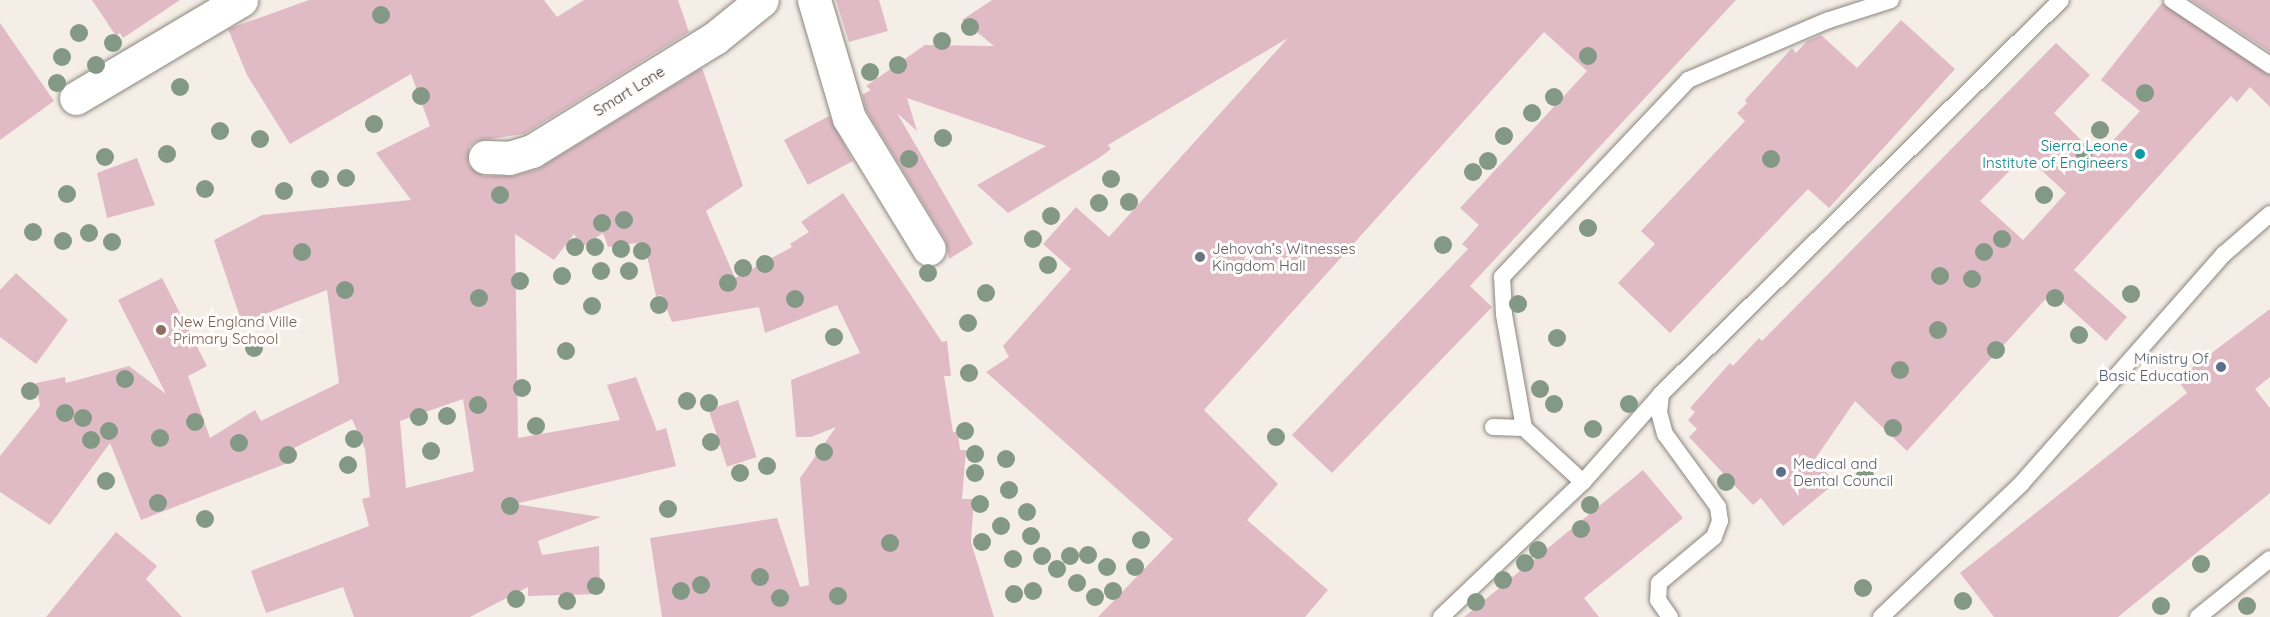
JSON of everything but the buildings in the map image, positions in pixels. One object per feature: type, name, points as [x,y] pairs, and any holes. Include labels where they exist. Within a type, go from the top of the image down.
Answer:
[{"type":"street","points":[[76,98],[241,0]]},
{"type":"street","name":"Smart Lane","points":[[485,157],[508,159],[532,151],[715,38],[762,0]]},
{"type":"street","points":[[814,0],[849,118],[929,249]]},
{"type":"lane","points":[[1583,482],[1524,428],[1504,314],[1502,277],[1688,80],[1829,20],[1891,0]]},
{"type":"lane","points":[[1441,617],[1583,482],[1661,394],[2061,0]]},
{"type":"lane","points":[[2172,0],[2270,65]]},
{"type":"lane","points":[[1881,617],[2021,484],[2224,254],[2270,214]]},
{"type":"lane","points":[[1661,394],[1659,412],[1665,434],[1718,507],[1720,521],[1714,537],[1659,583],[1658,600],[1670,617]]},
{"type":"lane","points":[[1493,428],[1524,428]]},
{"type":"lane","points":[[2198,617],[2270,559]]},
{"type":"place","name":"Sierra Leone Institute of Engineers","points":[[2140,154]]},
{"type":"place","name":"Jehovah’s Witnesses Kingdom Hall","points":[[1200,257]]},
{"type":"place","name":"New England Ville Primary School","points":[[161,330]]},
{"type":"place","name":"Ministry Of Basic Education","points":[[2221,367]]},
{"type":"place","name":"Medical and Dental Council","points":[[1781,472]]}]
